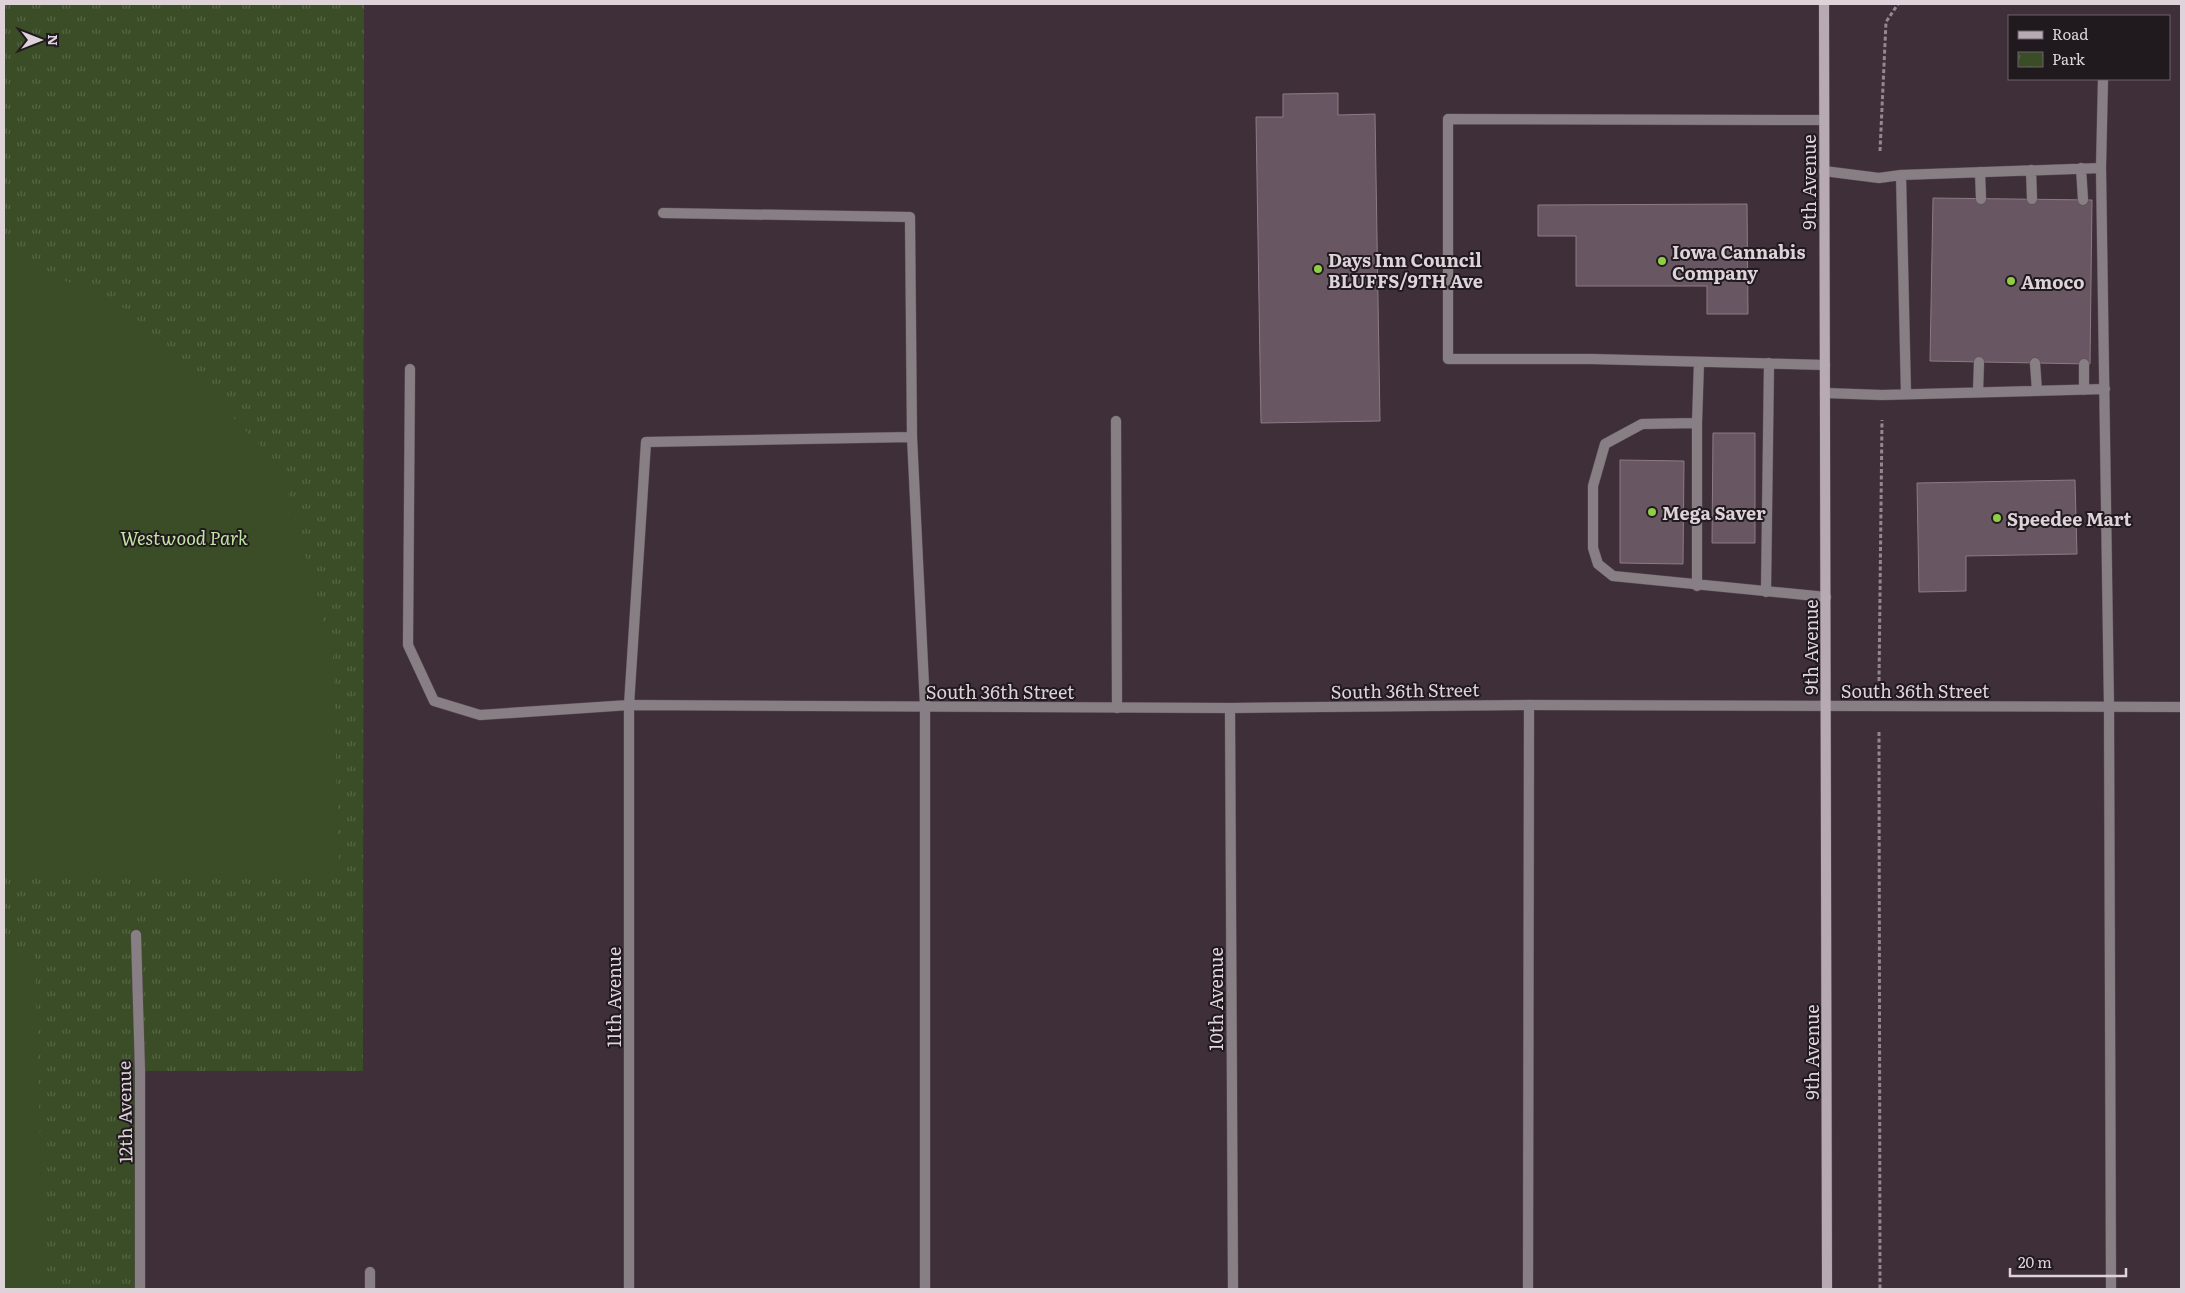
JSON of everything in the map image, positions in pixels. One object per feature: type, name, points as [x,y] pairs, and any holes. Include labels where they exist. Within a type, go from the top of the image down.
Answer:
[{"type":"main road","name":"9th Avenue","points":[[1824,4],[1827,1289]]},
{"type":"street","points":[[2103,80],[2101,168],[2109,707],[2111,1289]]},
{"type":"street","points":[[1824,120],[1448,119],[1448,359],[1825,365]]},
{"type":"street","points":[[2081,168],[2083,200]]},
{"type":"street","points":[[1824,171],[1879,178],[1901,175],[2101,168]]},
{"type":"street","points":[[2031,170],[2032,199]]},
{"type":"street","points":[[1980,172],[1981,199]]},
{"type":"street","points":[[1901,175],[1906,394]]},
{"type":"street","points":[[663,213],[910,217],[912,437],[924,706],[924,1289]]},
{"type":"street","points":[[1697,586],[1699,362]]},
{"type":"street","points":[[1978,392],[1979,362]]},
{"type":"street","points":[[1766,592],[1770,363]]},
{"type":"street","points":[[2035,363],[2037,391]]},
{"type":"street","points":[[2084,364],[2084,390]]},
{"type":"street","name":"South 36th Street","points":[[410,369],[408,645],[434,701],[480,715],[629,705],[1117,708],[1529,705],[2181,707]]},
{"type":"street","points":[[1825,394],[1882,395],[2105,389]]},
{"type":"street","points":[[1116,421],[1117,708]]},
{"type":"street","points":[[1697,423],[1642,424],[1605,444],[1593,486],[1593,548],[1598,564],[1613,576],[1697,586],[1826,597]]},
{"type":"street","name":"11th Avenue","points":[[629,1289],[629,705],[646,442],[912,437]]},
{"type":"street","points":[[1528,1289],[1529,705]]},
{"type":"street","name":"10th Avenue","points":[[1230,708],[1232,1289]]},
{"type":"street","name":"12th Avenue","points":[[136,935],[140,1070],[140,1289]]},
{"type":"street","points":[[370,1272],[370,1289]]},
{"type":"path","points":[[1879,178],[1886,22],[1898,4]]},
{"type":"path","points":[[1880,1289],[1879,706],[1882,395]]},
{"type":"green space","name":"Westwood Park","points":[[4,4],[364,4],[363,1071],[140,1071],[140,1289],[4,1289]]},
{"type":"green space","points":[[4,252],[128,310],[281,467],[333,656],[339,873],[4,877]]},
{"type":"green space","points":[[4,954],[35,954],[44,1289],[4,1289]]},
{"type":"building","name":"Days Inn Council BLUFFS/9TH Ave","points":[[1338,93],[1338,115],[1375,114],[1380,421],[1261,423],[1256,117],[1283,117],[1283,94]]},
{"type":"building","name":"Amoco","points":[[1933,198],[2092,200],[2090,364],[1930,361]]},
{"type":"building","name":"Iowa Cannabis Company","points":[[1747,204],[1748,314],[1707,314],[1707,286],[1576,286],[1576,236],[1538,236],[1538,205]]},
{"type":"building","points":[[1713,433],[1755,433],[1755,543],[1712,543]]},
{"type":"building","name":"Mega Saver","points":[[1620,460],[1684,461],[1683,564],[1620,563]]},
{"type":"building","name":"Speedee Mart","points":[[2075,480],[2077,554],[1966,556],[1966,591],[1919,592],[1917,483]]},
{"type":"place","name":"Iowa Cannabis Company","points":[[1662,261]]},
{"type":"place","name":"Days Inn Council BLUFFS/9TH Ave","points":[[1318,269]]},
{"type":"place","name":"Amoco","points":[[2011,281]]},
{"type":"place","name":"Mega Saver","points":[[1652,512]]},
{"type":"place","name":"Speedee Mart","points":[[1997,518]]}]
